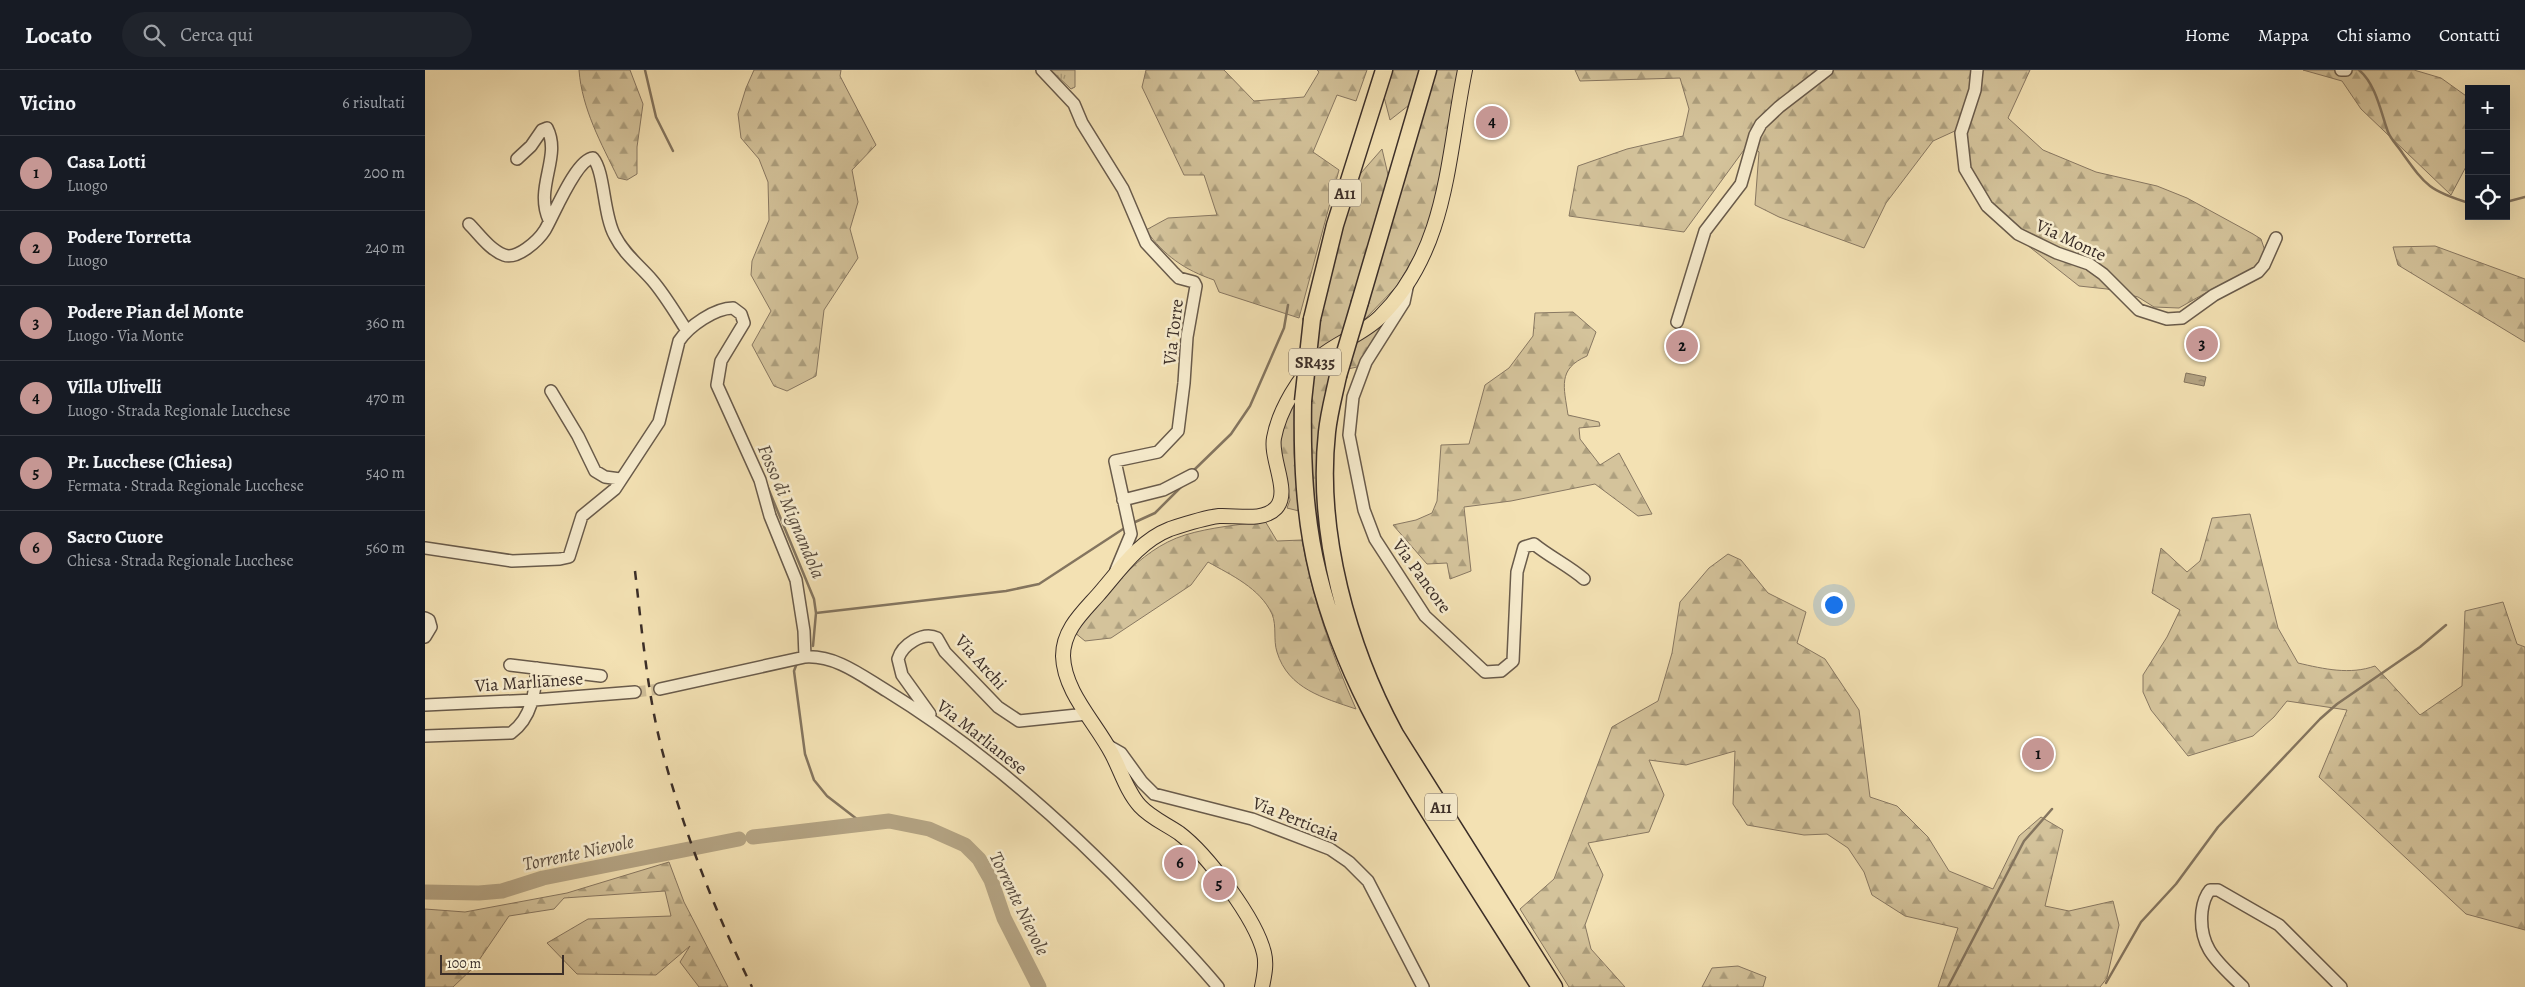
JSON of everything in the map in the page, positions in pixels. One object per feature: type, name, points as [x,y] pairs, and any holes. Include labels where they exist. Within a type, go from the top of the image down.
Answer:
[{"type":"highway","name":"A11","points":[[1384,70],[1335,225],[1312,318],[1303,400],[1303,464],[1309,527],[1326,602],[1350,669],[1364,701],[1395,759],[1540,987]]},
{"type":"highway","name":"A11","points":[[1428,70],[1338,376],[1327,432],[1327,512],[1338,578],[1357,649],[1375,696],[1395,734],[1554,987]]},
{"type":"main road","name":"SR435","points":[[1262,987],[1264,955],[1247,918],[1215,869],[1195,847],[1140,806],[1132,795],[1107,745],[1087,714],[1066,671],[1063,656],[1066,638],[1075,620],[1149,540],[1168,530],[1218,516],[1266,515],[1274,510],[1281,499],[1282,490],[1275,461],[1274,438],[1288,402],[1315,361],[1336,345],[1375,322],[1408,281],[1427,250],[1440,209],[1465,70]]},
{"type":"street","name":"Via Torre","points":[[1042,70],[1074,104],[1082,123],[1123,189],[1146,243],[1174,274],[1179,278],[1194,282],[1196,286],[1187,337],[1178,431],[1159,452],[1115,461],[1123,500]]},
{"type":"street","points":[[1677,322],[1705,232],[1741,184],[1755,135],[1761,124],[1779,107],[1827,70]]},
{"type":"street","name":"Via Monte","points":[[1977,70],[1975,90],[1961,133],[1965,169],[1987,206],[2018,234],[2057,253],[2089,264],[2103,274],[2139,310],[2167,319],[2183,318],[2214,295],[2258,272],[2265,264],[2276,238]]},
{"type":"street","points":[[2341,70],[2346,70]]},
{"type":"street","points":[[517,159],[531,146],[543,128],[547,128],[551,151],[543,202],[549,220]]},
{"type":"street","points":[[469,224],[493,248],[508,256],[517,254],[533,244],[544,232],[562,193],[585,161],[593,158],[597,167],[607,216],[615,236],[626,253],[653,281],[687,331]]},
{"type":"street","name":"Via Pancore","points":[[1408,281],[1404,302],[1366,362],[1353,397],[1349,435],[1364,510],[1375,539],[1425,616],[1485,672],[1501,671],[1513,661],[1517,572],[1524,547],[1534,544],[1549,556],[1571,568],[1584,579]]},
{"type":"street","points":[[425,548],[512,561],[565,558],[571,554],[582,516],[611,494],[659,422],[677,345],[687,331],[720,310],[733,308],[743,318],[744,323],[721,361],[717,378],[718,391],[760,480],[770,516],[796,580],[804,632],[805,657]]},
{"type":"street","points":[[551,391],[578,436],[595,471],[605,477],[620,480]]},
{"type":"street","points":[[1113,578],[1131,534],[1123,500],[1163,490],[1193,474]]},
{"type":"street","points":[[425,618],[429,620],[431,627],[425,637]]},
{"type":"street","name":"Via Archi","points":[[934,720],[898,666],[899,653],[905,646],[926,636],[937,638],[945,652],[998,707],[1019,721],[1087,714]]},
{"type":"street","name":"Via Marlianese","points":[[660,689],[805,657],[816,657],[850,668],[934,720],[983,756],[1108,868],[1200,965],[1218,987]]},
{"type":"street","points":[[510,665],[601,676]]},
{"type":"street","points":[[425,736],[508,734],[519,725],[534,700],[537,668]]},
{"type":"street","name":"Via Marlianese","points":[[425,705],[534,700],[635,692]]},
{"type":"street","name":"Via Perticaia","points":[[1107,745],[1121,753],[1142,782],[1154,794],[1252,819],[1330,849],[1349,862],[1367,881],[1423,987]]},
{"type":"street","points":[[2243,987],[2215,960],[2205,944],[2201,921],[2204,900],[2210,890],[2218,890],[2279,925],[2341,987]]},
{"type":"green space","points":[[579,70],[630,70],[643,104],[637,147],[637,174],[627,180],[618,178],[599,139],[588,112]]},
{"type":"green space","points":[[754,70],[841,70],[840,76],[876,145],[852,170],[858,202],[850,229],[858,258],[824,310],[816,376],[787,391],[774,386],[752,345],[771,311],[751,275],[752,261],[769,220],[768,182],[759,159],[741,138],[738,114]]},
{"type":"green space","points":[[1051,70],[1075,70],[1075,87],[1071,89]]},
{"type":"green space","points":[[1146,70],[1224,70],[1254,101],[1304,97],[1319,72],[1317,70],[1367,70],[1356,101],[1337,95],[1313,152],[1339,170],[1299,318],[1219,292],[1214,280],[1184,267],[1168,255],[1146,230],[1168,218],[1217,215],[1204,175],[1184,175],[1142,87]]},
{"type":"green space","points":[[1390,70],[1423,70],[1413,102],[1390,120],[1383,93]]},
{"type":"green space","points":[[1435,70],[1458,70],[1438,193],[1426,236],[1397,286],[1365,319],[1312,357],[1317,323],[1354,181],[1382,149],[1390,183]]},
{"type":"green space","points":[[1575,70],[2030,70],[2008,118],[2043,150],[2096,172],[2157,186],[2187,198],[2261,239],[2265,251],[2259,265],[2250,273],[2216,287],[2179,308],[2154,307],[2138,297],[2107,289],[2079,286],[2022,241],[1960,169],[1957,130],[1933,141],[1886,203],[1864,248],[1779,217],[1755,205],[1759,152],[1749,143],[1684,232],[1569,216],[1578,166],[1627,149],[1683,136],[1689,109],[1680,78],[1580,81]]},
{"type":"green space","points":[[2303,70],[2414,70],[2441,78],[2465,95],[2465,169],[2451,195],[2361,109],[2342,81]]},
{"type":"green space","points":[[2435,246],[2525,279],[2525,342],[2398,265],[2393,247]]},
{"type":"green space","points":[[1573,312],[1596,332],[1587,356],[1577,361],[1567,373],[1564,387],[1568,415],[1599,422],[1600,426],[1579,428],[1580,439],[1600,465],[1619,453],[1652,514],[1638,516],[1595,484],[1511,501],[1464,507],[1471,571],[1450,579],[1447,563],[1427,564],[1393,525],[1416,520],[1432,513],[1437,501],[1441,445],[1469,444],[1485,385],[1509,368],[1533,336],[1535,313]]},
{"type":"green space","points":[[1390,317],[1357,367],[1334,372],[1323,524],[1314,526],[1308,386],[1294,410],[1294,453],[1299,511],[1287,508],[1290,500],[1278,442],[1291,407],[1310,375],[1327,357]]},
{"type":"green space","points":[[2250,514],[2278,628],[2298,663],[2347,671],[2375,666],[2420,715],[2462,686],[2465,611],[2503,602],[2517,644],[2525,647],[2525,930],[2466,914],[2319,777],[2347,710],[2287,701],[2274,717],[2253,736],[2188,756],[2151,710],[2143,692],[2143,675],[2167,637],[2180,610],[2152,593],[2161,548],[2187,572],[2200,561],[2212,518]]},
{"type":"green space","points":[[1265,521],[1277,541],[1302,540],[1306,562],[1324,626],[1356,709],[1320,696],[1298,683],[1289,675],[1282,665],[1277,652],[1275,628],[1272,614],[1267,605],[1244,583],[1208,562],[1191,585],[1111,638],[1085,641],[1074,632],[1123,576],[1152,551],[1185,535]]},
{"type":"green space","points":[[1728,554],[1741,560],[1768,593],[1806,612],[1797,643],[1825,659],[1859,710],[1870,797],[1897,806],[1928,837],[1949,871],[1993,889],[2019,836],[2041,817],[2063,830],[2045,906],[2069,911],[2113,901],[2119,925],[2107,978],[2100,987],[1938,987],[1958,928],[1905,916],[1872,895],[1864,872],[1848,848],[1827,834],[1804,835],[1747,825],[1733,804],[1735,751],[1686,765],[1649,760],[1664,795],[1649,832],[1588,843],[1603,875],[1585,925],[1591,949],[1625,987],[1569,987],[1520,909],[1554,879],[1612,727],[1658,701],[1672,653],[1680,602],[1709,568]]},
{"type":"green space","points":[[669,862],[684,902],[728,987],[699,987],[680,962],[690,946],[656,975],[577,974],[547,943],[588,919],[671,916],[665,891],[564,898],[554,909],[509,916],[475,966],[453,987],[425,987],[425,909],[465,912],[567,893]]},
{"type":"green space","points":[[1738,966],[1766,977],[1763,987],[1702,987],[1712,968]]},
{"type":"water","points":[[2186,373],[2206,377],[2204,386],[2184,382]]},
{"type":"waterway","name":"Fosso di Mignandola","points":[[645,70],[656,117],[673,151]]},
{"type":"waterway","points":[[2359,70],[2374,91],[2389,135],[2418,173],[2437,191],[2465,202]]},
{"type":"waterway","points":[[2510,201],[2525,197]]},
{"type":"waterway","points":[[1193,471],[1231,434],[1250,406],[1284,328],[1288,305]]},
{"type":"waterway","name":"Fosso di Mignandola","points":[[766,483],[814,599],[816,613],[813,646]]},
{"type":"waterway","points":[[1133,523],[1155,513],[1184,484]]},
{"type":"waterway","points":[[816,613],[1006,591],[1039,584],[1123,529]]},
{"type":"waterway","points":[[2106,983],[2141,922],[2176,884],[2218,827],[2320,719],[2337,704],[2420,647],[2446,625]]},
{"type":"waterway","name":"Fosso di Mignandola","points":[[797,663],[794,671],[805,754],[814,780],[827,796],[862,823]]},
{"type":"waterway","points":[[1948,987],[2024,841],[2052,809]]},
{"type":"waterway","name":"Torrente Nievole","points":[[753,837],[889,821],[929,829],[965,845],[979,859],[991,880],[1004,918],[1039,987]]},
{"type":"waterway","name":"Torrente Nievole","points":[[425,892],[479,893],[502,891],[543,878],[739,839]]},
{"type":"tunnel","points":[[635,692],[660,689]]},
{"type":"railway","points":[[635,571],[649,683],[662,750],[680,811],[701,871],[725,930],[752,987]]},
{"type":"place","name":"Villa Ulivelli","points":[[1492,122]]},
{"type":"place","name":"Podere Pian del Monte","points":[[2202,344]]},
{"type":"place","name":"Podere Torretta","points":[[1682,346]]},
{"type":"place","name":"Casa Lotti","points":[[2038,754]]},
{"type":"place","name":"Sacro Cuore","points":[[1180,863]]},
{"type":"place","name":"Pr. Lucchese (Chiesa)","points":[[1219,884]]}]
